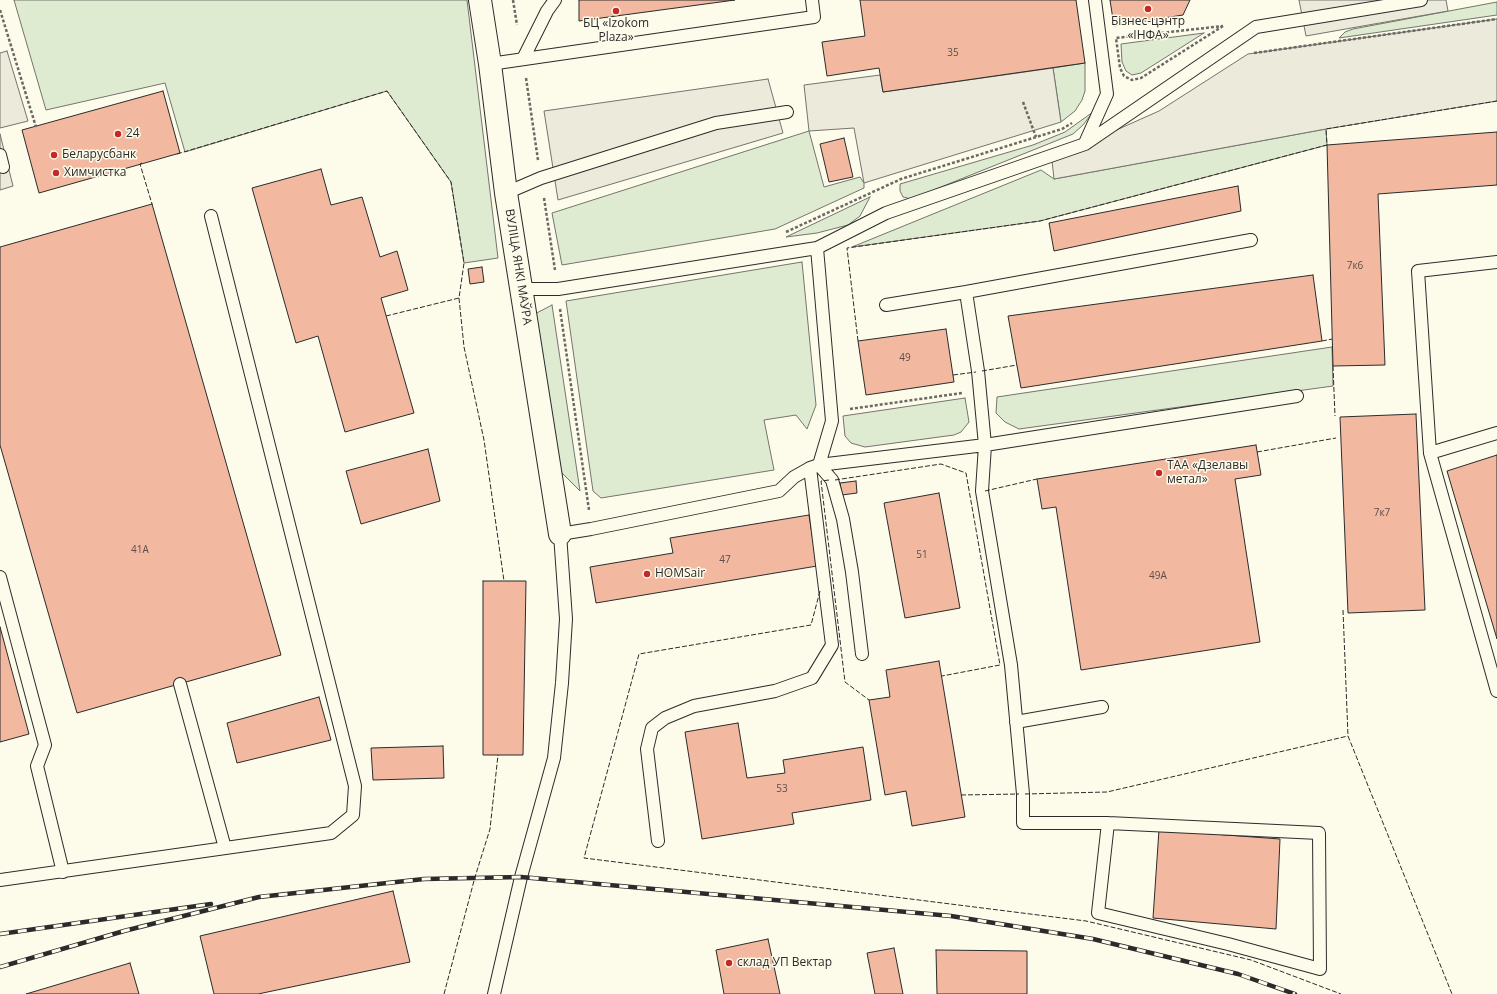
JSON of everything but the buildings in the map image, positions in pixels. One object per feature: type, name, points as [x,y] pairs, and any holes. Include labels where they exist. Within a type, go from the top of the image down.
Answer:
[{"type":"street","name":"ВУЛІЦА ЯНКІ МАЎРА","points":[[480,0],[490,64],[506,193],[560,534]]},
{"type":"lane","points":[[523,60],[547,11],[555,0]]},
{"type":"lane","points":[[490,64],[814,17],[812,0]]},
{"type":"lane","points":[[1085,144],[1107,94],[1095,0]]},
{"type":"lane","points":[[521,289],[558,289],[818,248],[886,213],[1085,144],[1256,27],[1421,0]]},
{"type":"lane","points":[[506,193],[541,178],[716,123],[787,112]]},
{"type":"lane","points":[[0,155],[3,168]]},
{"type":"lane","points":[[0,880],[331,833],[352,815],[355,786],[212,216]]},
{"type":"lane","points":[[886,305],[966,292],[1251,240]]},
{"type":"lane","points":[[658,842],[647,749],[652,728],[665,718],[694,706],[775,691],[812,678],[832,645],[815,466],[832,421],[818,248]]},
{"type":"lane","points":[[1497,262],[1418,271],[1430,453],[1497,691]]},
{"type":"lane","points":[[966,292],[978,371],[985,445],[982,491],[1011,665],[1023,794],[1023,823],[1108,823],[1319,833],[1320,969],[1228,944],[1098,913],[1108,823]]},
{"type":"lane","points":[[494,994],[521,878],[554,758],[562,683],[566,619],[560,534],[779,491],[794,477],[815,466],[985,445],[1298,396]]},
{"type":"lane","points":[[1430,453],[1497,433]]},
{"type":"lane","points":[[815,466],[832,480],[843,519],[852,572],[862,654]]},
{"type":"lane","points":[[0,577],[45,745],[37,766],[63,872]]},
{"type":"lane","points":[[180,684],[225,848]]},
{"type":"lane","points":[[1016,722],[1102,707]]},
{"type":"path","points":[[513,0],[558,289],[591,529]]},
{"type":"path","points":[[0,10],[36,127]]},
{"type":"path","points":[[1248,54],[1497,19]]},
{"type":"path","points":[[1223,26],[1160,66],[1141,78],[1132,80],[1124,76],[1120,68],[1116,38],[1223,26]]},
{"type":"path","points":[[1141,78],[1152,98]]},
{"type":"path","points":[[1023,102],[1036,137]]},
{"type":"path","points":[[781,234],[901,178],[1062,129],[1073,122]]},
{"type":"path","points":[[846,410],[980,390]]},
{"type":"green space","points":[[14,0],[467,0],[498,258],[464,263],[451,182],[387,91],[185,152],[165,83],[46,110]]},
{"type":"green space","points":[[1497,2],[1497,15],[1339,38],[1345,32],[1353,29]]},
{"type":"green space","points":[[1204,33],[1141,73],[1132,75],[1126,71],[1122,62],[1121,44]]},
{"type":"green space","points":[[1085,63],[1085,91],[1082,100],[1075,111],[1061,122],[1053,68]]},
{"type":"green space","points":[[1093,112],[1083,125],[1073,134],[911,199],[903,197],[900,191],[900,184],[1033,145],[1065,132]]},
{"type":"green space","points":[[1326,129],[1327,145],[1040,221],[852,247],[1041,170],[1054,179]]},
{"type":"green space","points":[[809,131],[824,187],[860,177],[864,183],[864,188],[775,229],[562,265],[552,213]]},
{"type":"green space","points":[[870,197],[860,216],[848,225],[817,233],[786,237]]},
{"type":"green space","points":[[802,262],[816,405],[807,429],[796,415],[764,420],[774,470],[601,498],[593,491],[566,301]]},
{"type":"green space","points":[[552,305],[580,491],[553,464],[531,316]]},
{"type":"green space","points":[[1332,347],[1333,386],[1019,429],[1005,422],[996,413],[997,397]]},
{"type":"green space","points":[[965,398],[969,422],[961,432],[954,435],[865,447],[851,443],[845,436],[843,416]]},
{"type":"shaded area","points":[[1299,0],[1446,0],[1448,11],[1306,36]]},
{"type":"shaded area","points":[[1497,19],[1497,101],[1326,129],[1054,179],[1052,161],[1085,144],[1159,111],[1248,54]]},
{"type":"shaded area","points":[[7,51],[28,121],[0,128],[0,53]]},
{"type":"shaded area","points":[[1053,68],[1061,122],[864,183],[854,128],[809,131],[804,85],[880,75],[883,92]]},
{"type":"shaded area","points":[[768,79],[783,133],[558,200],[544,111]]},
{"type":"shaded area","points":[[0,134],[13,186],[0,190]]},
{"type":"railway","points":[[0,967],[124,931],[259,897],[424,879],[521,877],[951,916],[1093,939],[1238,974],[1295,994]]},
{"type":"railway","points":[[0,934],[211,904]]},
{"type":"fence","points":[[177,154],[387,91],[451,182],[464,263],[459,298],[464,347],[484,440],[504,581]]},
{"type":"fence","points":[[858,341],[847,248],[1040,221],[1327,145],[1326,129],[1497,101]]},
{"type":"fence","points":[[142,163],[140,164],[152,204]]},
{"type":"fence","points":[[386,316],[459,298]]},
{"type":"fence","points":[[1322,341],[1332,339]]},
{"type":"fence","points":[[982,371],[1017,365]]},
{"type":"fence","points":[[1333,366],[1335,416]]},
{"type":"fence","points":[[953,375],[976,372]]},
{"type":"fence","points":[[1257,452],[1336,438]]},
{"type":"fence","points":[[835,480],[941,464],[966,473],[1000,665],[942,676]]},
{"type":"fence","points":[[985,491],[1037,479]]},
{"type":"fence","points":[[829,480],[821,481],[845,682],[869,700]]},
{"type":"fence","points":[[820,591],[811,625],[639,654],[584,858],[1086,921],[1251,960],[1341,994]]},
{"type":"fence","points":[[1343,610],[1348,736],[1452,994]]},
{"type":"fence","points":[[1025,794],[1107,792],[1348,736]]},
{"type":"fence","points":[[444,994],[475,877],[490,829],[498,755]]},
{"type":"fence","points":[[961,795],[1019,794]]},
{"type":"place","name":"Бізнес-цэнтр «ІНФА»","points":[[1148,9]]},
{"type":"place","name":"БЦ «Izokom Plaza»","points":[[616,11]]},
{"type":"place","name":"24","points":[[118,134]]},
{"type":"place","name":"Беларусбанк","points":[[54,155]]},
{"type":"place","name":"Химчистка","points":[[56,173]]},
{"type":"place","name":"ТАА «Дзелавы метал»","points":[[1159,473]]},
{"type":"place","name":"HOMSair","points":[[647,574]]},
{"type":"place","name":"склад УП Вектар","points":[[729,963]]}]
